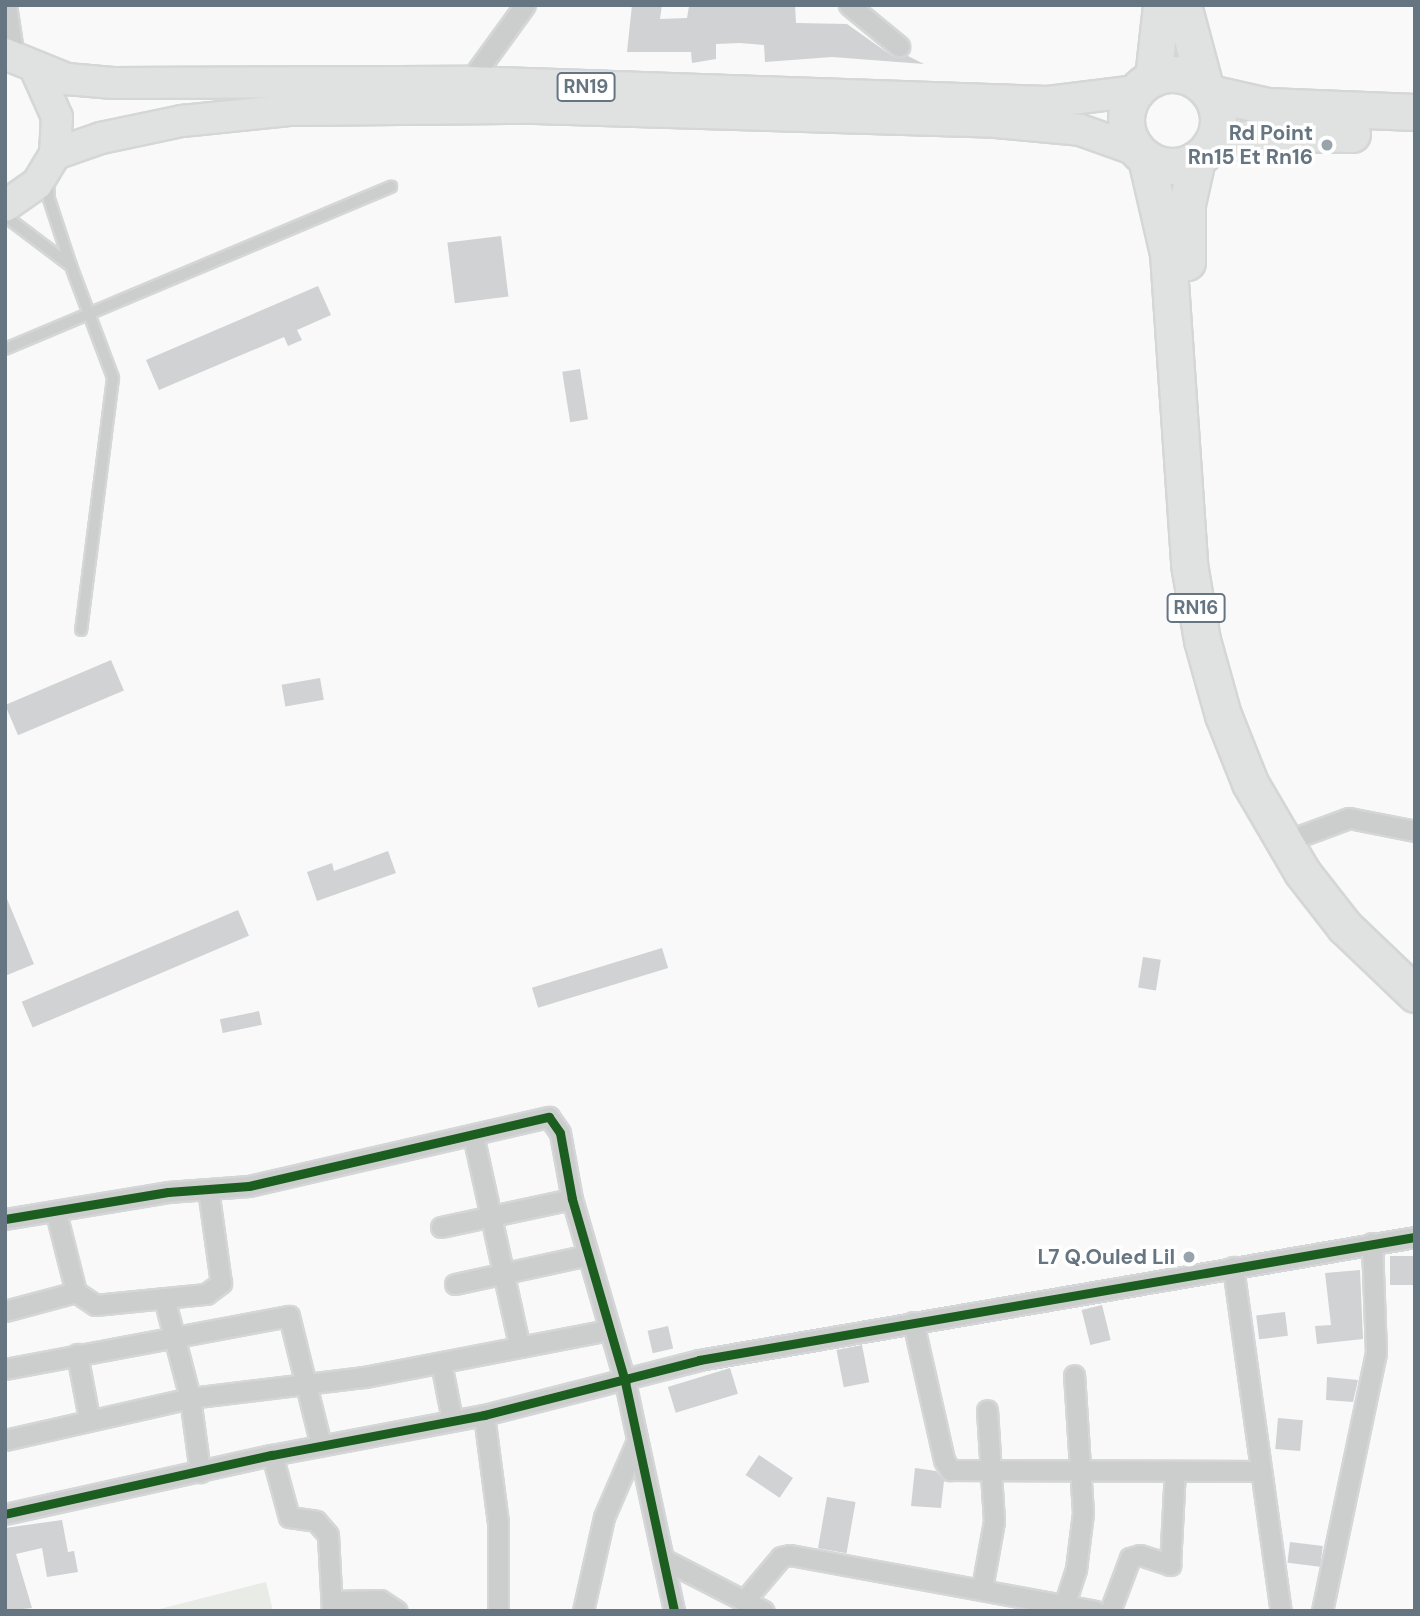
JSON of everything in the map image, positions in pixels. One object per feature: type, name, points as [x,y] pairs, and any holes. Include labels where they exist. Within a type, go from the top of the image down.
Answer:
[{"type":"highway","name":"RN16","points":[[1161,5],[1145,84],[1126,125],[1143,155],[1164,228],[1172,292],[1191,576],[1223,715],[1261,803],[1302,873],[1345,927],[1415,994]]},
{"type":"highway","name":"RN16","points":[[1183,5],[1218,122],[1203,152],[1187,204],[1186,251],[1211,579],[1242,705],[1303,835],[1362,915],[1415,968]]},
{"type":"highway","points":[[1145,84],[1183,75],[1207,90],[1266,106],[1415,112]]},
{"type":"highway","points":[[1143,155],[1166,165],[1275,133],[1415,136]]},
{"type":"main road","name":"RN19","points":[[18,60],[67,79],[113,83],[469,82],[1048,102],[1145,84]]},
{"type":"main road","points":[[18,60],[57,117],[51,162]]},
{"type":"main road","name":"RN19","points":[[5,206],[24,196],[51,162],[101,138],[182,121],[278,111],[535,108],[996,122],[1095,133],[1143,155]]},
{"type":"street","points":[[6,5],[18,60]]},
{"type":"street","points":[[469,82],[525,5]]},
{"type":"street","points":[[849,5],[898,46]]},
{"type":"street","points":[[1303,835],[1349,818],[1415,831]]},
{"type":"street","points":[[5,1219],[56,1213],[168,1192],[249,1186],[549,1117],[560,1133],[572,1199],[625,1382],[674,1611]]},
{"type":"street","points":[[473,1135],[519,1345]]},
{"type":"street","points":[[56,1213],[76,1292],[96,1305],[206,1294],[221,1283],[208,1189]]},
{"type":"street","points":[[441,1227],[492,1219],[572,1199]]},
{"type":"street","points":[[5,1514],[272,1455],[484,1415],[625,1382],[699,1360],[1233,1266],[1415,1237]]},
{"type":"street","points":[[1322,1611],[1376,1353],[1373,1243]]},
{"type":"street","points":[[455,1284],[588,1255]]},
{"type":"street","points":[[1233,1266],[1258,1471],[1281,1611]]},
{"type":"street","points":[[5,1311],[76,1292]]},
{"type":"street","points":[[164,1298],[190,1398],[200,1472]]},
{"type":"street","points":[[5,1369],[173,1334],[289,1315],[321,1445]]},
{"type":"street","points":[[913,1322],[946,1467],[957,1472],[1082,1469],[1258,1471]]},
{"type":"street","points":[[5,1440],[89,1418],[190,1398],[440,1363],[519,1345],[608,1330]]},
{"type":"street","points":[[77,1354],[89,1418]]},
{"type":"street","points":[[440,1363],[452,1419]]},
{"type":"street","points":[[1065,1603],[1081,1541],[1082,1469],[1074,1375]]},
{"type":"street","points":[[982,1588],[994,1521],[988,1410]]},
{"type":"street","points":[[484,1415],[498,1523],[498,1611]]},
{"type":"street","points":[[583,1611],[604,1517],[636,1443]]},
{"type":"street","points":[[272,1455],[289,1517],[316,1521],[328,1535],[333,1606],[380,1600],[397,1611]]},
{"type":"street","points":[[1110,1611],[1130,1559],[1140,1555],[1164,1566],[1172,1562],[1175,1471]]},
{"type":"street","points":[[744,1601],[781,1557],[790,1555],[982,1588],[1023,1603],[1065,1603],[1094,1611]]},
{"type":"street","points":[[665,1560],[764,1611]]},
{"type":"lane","points":[[51,162],[49,199],[113,378],[81,630]]},
{"type":"lane","points":[[5,349],[391,187]]},
{"type":"lane","points":[[5,216],[71,266]]},
{"type":"shaded area","points":[[266,1582],[273,1611],[152,1611]]},
{"type":"building","points":[[632,5],[662,5],[660,19],[687,18],[689,6],[795,5],[796,23],[847,24],[892,56],[906,55],[924,64],[832,57],[765,62],[764,45],[740,43],[716,44],[716,59],[692,63],[691,52],[627,52]]},
{"type":"building","points":[[501,236],[508,297],[455,303],[447,243]]},
{"type":"building","points":[[318,286],[331,315],[297,330],[302,340],[288,346],[284,337],[159,390],[146,360]]},
{"type":"building","points":[[580,369],[588,419],[570,422],[562,372]]},
{"type":"building","points":[[111,660],[124,690],[18,735],[5,705]]},
{"type":"building","points":[[320,678],[324,700],[285,706],[282,685]]},
{"type":"building","points":[[388,851],[396,873],[317,901],[307,872],[332,863],[334,871]]},
{"type":"building","points":[[5,894],[34,964],[5,976]]},
{"type":"building","points":[[238,910],[249,936],[33,1028],[22,1002]]},
{"type":"building","points":[[662,948],[668,968],[538,1008],[532,988]]},
{"type":"building","points":[[1143,957],[1161,960],[1156,990],[1138,988]]},
{"type":"building","points":[[259,1011],[262,1025],[223,1033],[220,1019]]},
{"type":"building","points":[[1390,1256],[1415,1256],[1415,1285],[1390,1285]]},
{"type":"building","points":[[1360,1270],[1363,1339],[1317,1344],[1315,1326],[1331,1325],[1325,1273]]},
{"type":"building","points":[[1102,1305],[1111,1340],[1090,1345],[1082,1310]]},
{"type":"building","points":[[1285,1312],[1288,1336],[1259,1339],[1256,1316]]},
{"type":"building","points":[[668,1326],[673,1348],[653,1353],[648,1331]]},
{"type":"building","points":[[862,1345],[869,1382],[844,1387],[836,1350]]},
{"type":"building","points":[[730,1368],[738,1394],[676,1413],[668,1387]]},
{"type":"building","points":[[1327,1377],[1358,1380],[1353,1402],[1326,1400]]},
{"type":"building","points":[[1278,1418],[1303,1420],[1300,1451],[1275,1449]]},
{"type":"building","points":[[759,1455],[793,1478],[780,1498],[746,1475]]},
{"type":"building","points":[[915,1468],[936,1471],[944,1481],[941,1508],[911,1506]]},
{"type":"building","points":[[827,1497],[856,1502],[847,1553],[818,1548]]},
{"type":"building","points":[[62,1520],[68,1552],[74,1551],[78,1572],[47,1577],[42,1548],[16,1554],[32,1608],[5,1611],[5,1528]]},
{"type":"building","points":[[1290,1542],[1323,1546],[1320,1567],[1287,1563]]},
{"type":"cycle path","points":[[5,1219],[168,1192],[249,1186],[549,1117],[560,1133],[572,1199],[625,1382],[674,1611]]},
{"type":"cycle path","points":[[5,1514],[272,1455],[484,1415],[699,1360],[1415,1237]]},
{"type":"place","name":"Rd Point Rn15 Et Rn16","points":[[1327,145]]},
{"type":"place","name":"L7 Q.Ouled Lil","points":[[1189,1257]]}]
